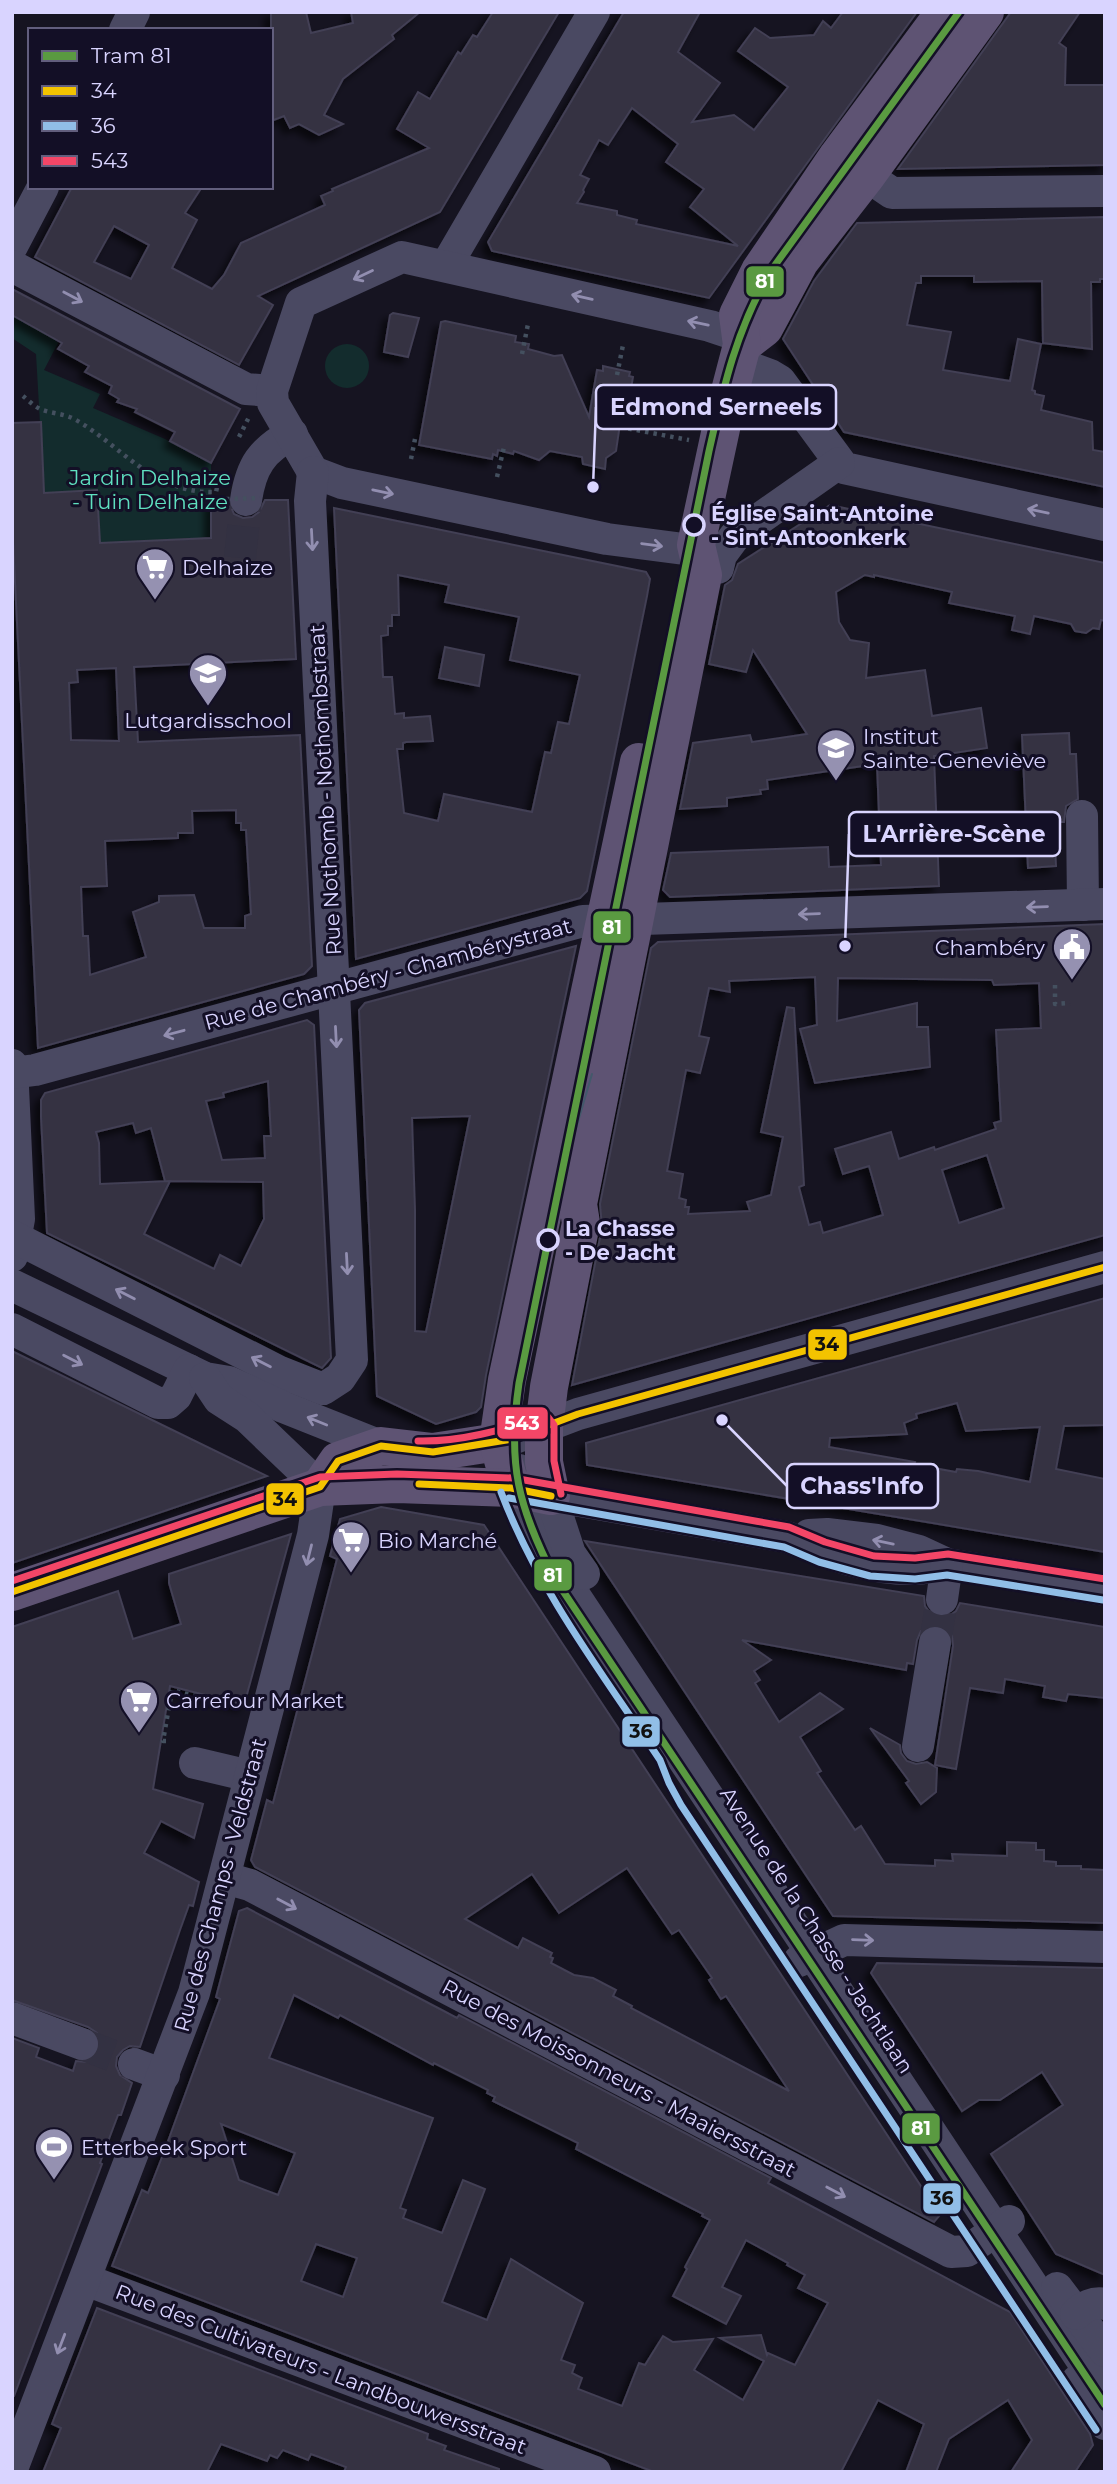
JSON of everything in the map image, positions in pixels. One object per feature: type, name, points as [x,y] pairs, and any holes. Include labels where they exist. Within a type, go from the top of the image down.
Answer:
[{"type":"main road","points":[[320,1487],[338,1461],[381,1446],[433,1452],[520,1435],[549,1387],[582,1223],[578,1204],[619,920],[679,569],[723,548],[724,410],[743,377],[764,328],[852,166],[945,12]]},
{"type":"main road","points":[[852,166],[985,12]]},
{"type":"main road","points":[[12,1592],[320,1487],[397,1484],[528,1492],[544,1462],[520,1435]]},
{"type":"street","points":[[126,28],[134,12]]},
{"type":"street","points":[[446,266],[594,12]]},
{"type":"street","points":[[964,12],[852,166],[892,193],[1105,191]]},
{"type":"street","points":[[12,246],[42,189]]},
{"type":"street","points":[[263,399],[301,303],[402,257],[731,332],[743,377],[770,375],[780,381],[844,468],[1105,525]]},
{"type":"street","points":[[12,266],[274,403],[313,472],[342,483],[607,538],[681,549],[723,548],[839,463]]},
{"type":"street","points":[[244,499],[251,472],[271,445],[292,434]]},
{"type":"street","name":"Rue Nothomb - Nothombstraat","points":[[14,1244],[280,1372],[324,1389],[340,1378],[352,1360],[310,501],[313,472]]},
{"type":"street","points":[[1082,817],[1094,905]]},
{"type":"street","name":"Rue de Chambéry - Chambérystraat","points":[[12,1073],[35,1070],[583,921],[1094,905]]},
{"type":"street","points":[[12,1065],[19,1219],[14,1244]]},
{"type":"street","points":[[520,1435],[578,1414],[1105,1267]]},
{"type":"street","points":[[12,1285],[197,1374],[229,1382],[381,1446]]},
{"type":"street","points":[[12,1329],[158,1403],[168,1403],[197,1374]]},
{"type":"street","points":[[197,1374],[219,1399],[247,1417],[320,1487]]},
{"type":"street","name":"Rue des Champs - Veldstraat","points":[[12,2469],[194,1993],[310,1551],[320,1487]]},
{"type":"street","points":[[528,1492],[787,1537],[827,1534],[877,1540],[919,1551],[947,1564],[1105,1590]]},
{"type":"street","name":"Avenue de la Chasse - Jachtlaan","points":[[528,1492],[526,1528],[553,1580],[678,1760],[678,1778],[690,1799],[813,1954]]},
{"type":"street","name":"Avenue de la Chasse - Jachtlaan","points":[[528,1492],[570,1554],[813,1954],[1105,2395]]},
{"type":"street","points":[[942,1600],[947,1564]]},
{"type":"street","points":[[918,1746],[935,1643]]},
{"type":"street","points":[[195,1763],[250,1776]]},
{"type":"street","name":"Rue des Moissonneurs - Maaiersstraat","points":[[225,1878],[250,1885],[951,2252],[967,2251],[996,2230]]},
{"type":"street","points":[[813,1954],[844,1940],[1105,1947]]},
{"type":"street","points":[[12,2018],[82,2044]]},
{"type":"street","points":[[134,2064],[164,2076]]},
{"type":"street","name":"Avenue de la Chasse - Jachtlaan","points":[[996,2230],[1090,2309],[1093,2333],[1105,2351]]},
{"type":"street","name":"Avenue de la Chasse - Jachtlaan","points":[[996,2230],[1105,2424]]},
{"type":"street","name":"Rue des Cultivateurs - Landbouwersstraat","points":[[86,2280],[595,2472]]},
{"type":"path","points":[[522,354],[528,324]]},
{"type":"path","points":[[617,375],[624,345]]},
{"type":"path","points":[[23,396],[39,409],[62,413],[87,427],[136,467],[159,478],[199,492],[216,492],[219,481]]},
{"type":"path","points":[[239,438],[263,399]]},
{"type":"path","points":[[620,427],[692,440]]},
{"type":"path","points":[[411,459],[415,439]]},
{"type":"path","points":[[498,477],[503,447]]},
{"type":"path","points":[[1055,985],[1055,1004],[1070,1003]]},
{"type":"path","points":[[166,1741],[163,1741],[172,1690],[249,1710]]},
{"type":"green space","name":"Jardin Delhaize - Tuin Delhaize","points":[[12,315],[59,341],[44,370],[100,394],[93,408],[165,439],[211,463],[211,538],[100,544],[97,490],[44,493],[36,354],[12,338]]},
{"type":"green space","points":[[347,344],[356,345],[363,350],[368,357],[368,375],[363,382],[356,387],[347,388],[338,387],[331,382],[326,375],[325,366],[326,357],[331,350],[338,345]]},
{"type":"building","points":[[271,12],[306,12],[311,33],[353,23],[351,12],[420,12],[392,35],[394,39],[343,79],[324,115],[343,124],[319,135],[299,124],[290,128],[284,116],[273,120]]},
{"type":"building","points":[[493,12],[559,12],[440,212],[258,296],[273,305],[239,365],[35,257],[71,189],[201,189],[185,213],[197,220],[172,268],[212,289],[224,275],[241,243],[325,205],[321,196],[333,191],[332,189],[429,148],[397,129],[418,92],[430,99],[458,52],[461,54],[473,35],[477,37]],"holes":[[[114,226],[149,245],[131,279],[94,262]]]},
{"type":"building","points":[[624,12],[700,12],[678,52],[720,83],[692,122],[734,115],[754,130],[788,87],[738,51],[755,28],[770,38],[814,35],[823,21],[831,28],[843,12],[917,12],[709,298],[492,251],[488,242]],"holes":[[[632,108],[678,144],[666,162],[704,189],[690,207],[738,246],[636,224],[637,220],[617,215],[617,211],[577,203],[589,179],[580,175],[599,140],[608,145]]]},
{"type":"building","points":[[1011,12],[1080,12],[1059,43],[1066,48],[1065,85],[1105,85],[1105,165],[898,169]]},
{"type":"building","points":[[1105,217],[1105,279],[1091,282],[1092,349],[1043,343],[1042,281],[974,282],[974,276],[921,276],[921,283],[916,283],[907,325],[951,332],[943,370],[1010,381],[1018,339],[1041,344],[1032,390],[1035,394],[1044,396],[1041,410],[1092,422],[1093,450],[1105,452],[1105,487],[844,432],[783,339],[814,281],[857,223]]},
{"type":"building","points":[[12,289],[240,409],[211,463],[170,441],[175,432],[135,412],[137,409],[117,402],[119,399],[109,393],[112,386],[85,372],[89,366],[58,349],[62,343],[12,315]]},
{"type":"building","points":[[393,313],[419,318],[408,357],[384,352],[390,315]]},
{"type":"building","points":[[441,322],[516,336],[515,342],[529,344],[528,349],[554,356],[562,355],[589,417],[597,370],[603,371],[603,366],[630,372],[629,376],[633,377],[628,405],[623,404],[616,451],[606,458],[605,469],[583,464],[582,457],[550,451],[539,460],[514,451],[513,454],[498,450],[497,456],[493,454],[492,459],[419,445]]},
{"type":"building","points":[[41,422],[44,493],[97,490],[100,543],[211,538],[211,500],[228,500],[234,514],[243,518],[252,517],[259,512],[265,500],[288,500],[296,659],[134,667],[138,742],[300,735],[312,966],[304,974],[38,1048],[12,521],[12,423]],"holes":[[[116,668],[119,741],[71,740],[69,683],[78,682],[77,670]],[[236,810],[236,823],[241,823],[241,830],[246,830],[251,914],[245,916],[245,928],[204,928],[194,895],[159,896],[159,902],[133,912],[146,957],[90,975],[88,936],[83,936],[81,887],[107,886],[105,841],[178,838],[178,833],[193,833],[192,811]]]},
{"type":"building","points":[[830,505],[1105,563],[1105,621],[1101,620],[1099,629],[1093,628],[1086,633],[1075,631],[1071,624],[1034,616],[1030,634],[1012,630],[1015,616],[949,603],[952,592],[874,575],[865,575],[836,592],[839,622],[850,640],[869,643],[866,678],[925,670],[932,716],[981,708],[987,748],[934,756],[939,886],[670,897],[663,890],[671,853],[828,847],[829,867],[881,865],[877,764],[767,780],[768,789],[760,790],[761,794],[727,798],[727,806],[680,809],[693,743],[750,735],[752,742],[807,734],[753,650],[746,672],[709,664],[725,585],[732,580],[738,564]]},
{"type":"building","points":[[334,508],[646,572],[650,579],[647,596],[587,891],[580,898],[356,959]],"holes":[[[398,575],[449,585],[445,602],[519,617],[510,660],[580,675],[569,724],[558,722],[551,753],[545,752],[532,812],[444,794],[438,821],[404,813],[397,749],[403,749],[403,743],[406,742],[433,741],[430,716],[404,718],[404,713],[395,714],[392,677],[383,677],[381,636],[388,635],[388,626],[392,626],[392,615],[399,615]]]},
{"type":"building","points":[[445,647],[484,655],[479,686],[439,678]]},
{"type":"building","points":[[1069,733],[1070,754],[1076,754],[1078,799],[1066,806],[1064,822],[1054,822],[1056,866],[1028,868],[1022,735]]},
{"type":"building","points":[[1105,924],[1105,1235],[572,1385],[602,1227],[600,1204],[651,948],[658,942]],"holes":[[[815,977],[817,1025],[800,1029],[815,1083],[930,1067],[928,1027],[917,1027],[917,1003],[837,1021],[838,978],[992,980],[994,985],[1039,983],[1041,1028],[996,1030],[1001,1121],[994,1123],[996,1129],[899,1159],[891,1132],[835,1149],[843,1174],[869,1166],[883,1215],[823,1233],[820,1222],[809,1225],[799,1187],[804,1185],[794,1008],[787,1007],[761,1132],[783,1137],[771,1195],[747,1202],[750,1211],[688,1214],[686,1200],[679,1198],[683,1174],[667,1171],[686,1070],[700,1073],[709,1038],[699,1036],[709,988],[730,992],[729,981]],[[987,1155],[1004,1208],[959,1223],[942,1170]]]},
{"type":"building","points":[[576,946],[481,1407],[476,1412],[436,1424],[377,1396],[359,1010],[365,1003]],"holes":[[[470,1116],[426,1332],[415,1331],[412,1118]]]},
{"type":"building","points":[[307,1020],[314,1025],[331,1358],[322,1368],[47,1233],[41,1117],[41,1100],[45,1093]],"holes":[[[268,1081],[271,1136],[264,1136],[265,1158],[222,1160],[206,1101],[224,1097],[223,1093]],[[133,1123],[136,1133],[151,1128],[165,1181],[169,1181],[100,1184],[99,1143],[96,1132]],[[170,1181],[263,1182],[264,1219],[241,1266],[220,1255],[214,1269],[144,1234]]]},
{"type":"building","points":[[1105,1298],[1105,1425],[1064,1426],[1056,1469],[1105,1479],[1105,1552],[587,1465],[586,1443]],"holes":[[[957,1403],[966,1431],[1040,1427],[1030,1482],[978,1471],[957,1469],[956,1472],[914,1465],[915,1462],[829,1447],[830,1438],[907,1434],[904,1423],[917,1418],[916,1414]]]},
{"type":"building","points":[[12,1351],[150,1419],[267,1476],[12,1563]]},
{"type":"building","points":[[381,1507],[484,1525],[940,2215],[934,2222],[255,1867],[251,1860],[267,1800],[273,1803],[337,1559],[330,1556],[340,1519]],"holes":[[[627,1868],[672,1934],[679,1930],[712,1978],[709,1980],[721,1999],[726,1996],[789,2091],[631,2008],[632,2006],[613,1996],[616,1990],[593,1978],[574,1975],[551,1963],[552,1953],[523,1938],[518,1948],[465,1919],[532,1874],[559,1913]]]},
{"type":"building","points":[[291,1534],[244,1705],[170,1686],[153,1789],[203,1804],[194,1838],[161,1821],[144,1853],[199,1882],[193,1906],[189,1905],[140,2047],[130,2046],[117,2057],[116,2066],[120,2075],[132,2083],[12,2396],[12,2038],[39,2048],[36,2057],[73,2071],[76,2061],[86,2062],[94,2058],[99,2051],[100,2042],[97,2033],[88,2027],[12,2000],[12,1627],[118,1591],[133,1639],[181,1624],[169,1583],[169,1574]]},
{"type":"building","points":[[585,1541],[924,1596],[925,1606],[931,1614],[939,1617],[949,1616],[956,1611],[960,1603],[1105,1627],[1105,1698],[1068,1694],[1066,1701],[1043,1697],[1045,1686],[1005,1679],[1003,1693],[970,1688],[956,1769],[935,1765],[953,1646],[952,1636],[946,1628],[928,1626],[921,1631],[913,1664],[907,1663],[906,1670],[742,1640],[771,1660],[754,1671],[760,1680],[755,1683],[779,1722],[820,1693],[843,1709],[800,1737],[821,1771],[817,1773],[855,1830],[861,1826],[885,1864],[935,1866],[935,1860],[953,1861],[952,1854],[1007,1856],[1007,1842],[1036,1843],[1036,1850],[1044,1850],[1044,1861],[1056,1862],[1056,1866],[1105,1870],[1105,1923],[833,1916]]},
{"type":"building","points":[[870,1728],[900,1745],[901,1753],[907,1761],[916,1764],[927,1762],[937,1768],[936,1792],[921,1804],[906,1783],[909,1781]]},
{"type":"building","points":[[247,1908],[457,2018],[459,2015],[771,2178],[768,2183],[1010,2312],[1090,2434],[1093,2445],[1075,2472],[1011,2472],[1032,2440],[1008,2400],[949,2439],[936,2472],[906,2472],[924,2424],[878,2400],[841,2472],[654,2472],[112,2266],[142,2190],[148,2193],[220,1999],[216,1997],[239,1911]],"holes":[[[294,1995],[338,2018],[340,2015],[433,2065],[434,2063],[488,2090],[487,2093],[495,2097],[493,2101],[578,2143],[576,2149],[703,2214],[702,2216],[710,2220],[673,2296],[726,2324],[741,2296],[722,2287],[746,2240],[805,2275],[798,2288],[828,2303],[795,2365],[768,2353],[767,2355],[761,2335],[720,2338],[764,2361],[743,2400],[694,2370],[713,2339],[673,2342],[663,2336],[645,2365],[639,2363],[622,2406],[578,2389],[582,2378],[572,2373],[575,2365],[561,2360],[583,2303],[511,2259],[487,2320],[442,2302],[485,2189],[463,2180],[442,2233],[403,2218],[406,2210],[400,2208],[433,2118],[269,2058]],[[221,2124],[295,2153],[278,2195],[239,2180]],[[316,2244],[357,2258],[343,2297],[301,2281]]]},
{"type":"building","points":[[877,1963],[1105,1968],[1105,2275],[1056,2254],[991,2154],[1063,2105],[1042,2072],[1000,2100],[979,2100],[962,2111],[871,1973]]},
{"type":"building","points":[[97,2308],[428,2434],[427,2439],[446,2446],[444,2450],[499,2469],[499,2472],[344,2472],[346,2467],[311,2454],[308,2460],[283,2450],[277,2458],[270,2455],[267,2461],[221,2444],[207,2472],[43,2472],[61,2428],[52,2424]]},
{"type":"tunnel","points":[[240,558],[246,500]]},
{"type":"tunnel","points":[[935,1643],[942,1599]]},
{"type":"tunnel","points":[[82,2044],[134,2064]]},
{"type":"tram line","name":"81","points":[[959,12],[770,272],[748,316],[732,359],[709,451],[519,1383],[514,1438],[515,1462],[524,1507],[555,1579],[1105,2405]]},
{"type":"tram line","points":[[560,1183],[592,1074]]},
{"type":"transit line","name":"34","points":[[12,1592],[320,1487],[338,1461],[381,1446],[433,1452],[512,1439],[578,1414],[1105,1267]]},
{"type":"transit line","name":"543","points":[[418,1441],[466,1437],[548,1417],[554,1425],[554,1461],[561,1494]]},
{"type":"transit line","name":"543","points":[[12,1581],[320,1477],[397,1474],[513,1478],[789,1527],[825,1542],[874,1556],[915,1558],[948,1554],[1105,1579]]},
{"type":"transit line","name":"34","points":[[419,1484],[511,1488],[551,1496]]},
{"type":"transit line","name":"36","points":[[501,1492],[516,1528],[552,1597],[660,1760],[681,1805],[1096,2430]]},
{"type":"transit line","name":"36","points":[[509,1498],[784,1547],[819,1562],[870,1576],[915,1579],[947,1575],[1103,1600]]},
{"type":"place","name":"Edmond Serneels","points":[[593,487]]},
{"type":"place","name":"Église Saint-Antoine - Sint-Antoonkerk","points":[[694,525]]},
{"type":"place","name":"Delhaize","points":[[155,601]]},
{"type":"place","name":"Lutgardisschool","points":[[208,707]]},
{"type":"place","name":"Institut Sainte-Geneviève","points":[[836,782]]},
{"type":"place","name":"L'Arrière-Scène","points":[[845,946]]},
{"type":"place","name":"Chambéry","points":[[1072,981]]},
{"type":"place","name":"La Chasse - De Jacht","points":[[548,1240]]},
{"type":"place","name":"Chass'Info","points":[[722,1420]]},
{"type":"place","name":"Bio Marché","points":[[351,1574]]},
{"type":"place","name":"Carrefour Market","points":[[139,1734]]},
{"type":"place","name":"Etterbeek Sport","points":[[54,2181]]}]
